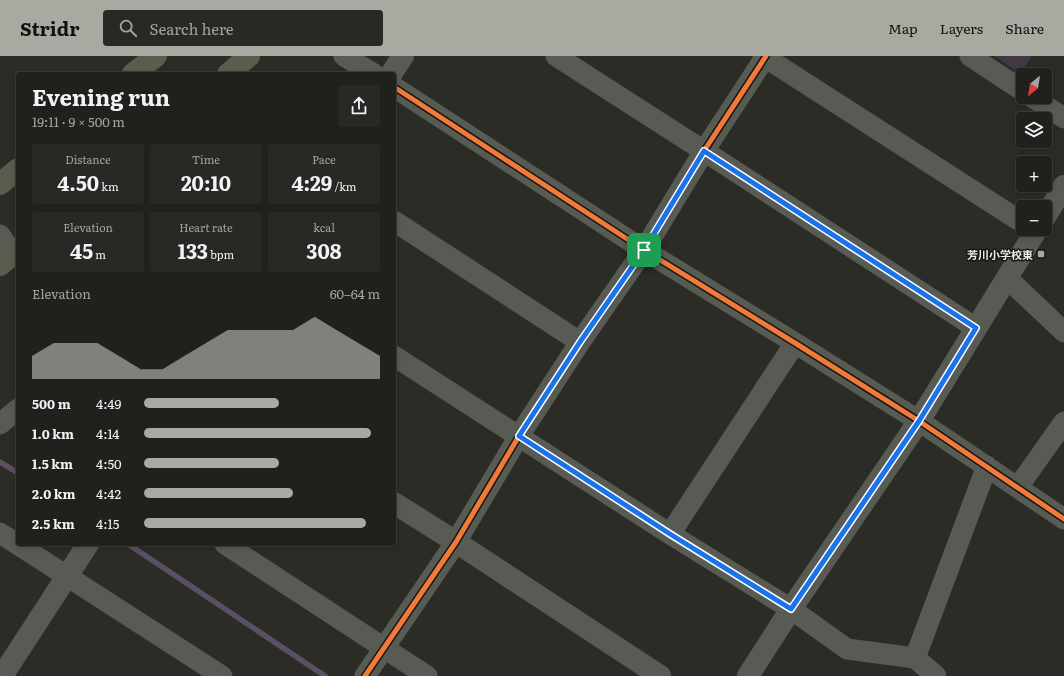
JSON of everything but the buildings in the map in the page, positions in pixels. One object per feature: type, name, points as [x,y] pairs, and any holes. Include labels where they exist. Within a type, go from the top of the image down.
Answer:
[{"type":"highway","points":[[136,72],[156,56]]},
{"type":"highway","points":[[230,72],[249,56]]},
{"type":"highway","points":[[0,184],[16,171]]},
{"type":"street","points":[[344,56],[371,72]]},
{"type":"street","points":[[392,72],[403,56]]},
{"type":"street","points":[[556,56],[976,328]]},
{"type":"street","points":[[365,676],[456,542],[519,436],[580,342],[644,250],[704,151],[765,56],[1016,214]]},
{"type":"street","points":[[970,56],[1016,86]]},
{"type":"street","points":[[396,88],[644,250],[919,421],[1064,519]]},
{"type":"street","points":[[1043,104],[1064,118]]},
{"type":"street","points":[[1052,203],[1064,186]]},
{"type":"street","points":[[396,222],[580,342]]},
{"type":"street","points":[[0,235],[12,257]]},
{"type":"street","points":[[748,676],[791,609],[919,421],[1007,278],[1030,236]]},
{"type":"street","points":[[1007,278],[1064,332]]},
{"type":"street","points":[[670,534],[794,342]]},
{"type":"street","points":[[396,357],[670,534],[791,609],[847,649],[915,658],[936,676]]},
{"type":"street","points":[[0,424],[16,411]]},
{"type":"street","points":[[1018,487],[1064,422]]},
{"type":"street","points":[[915,658],[986,466]]},
{"type":"street","points":[[396,504],[660,676]]},
{"type":"street","points":[[0,532],[16,543]]},
{"type":"street","points":[[21,546],[222,676]]},
{"type":"street","points":[[7,674],[87,546]]},
{"type":"street","points":[[228,546],[426,676]]},
{"type":"shaded area","points":[[994,56],[1032,56],[1025,68],[1016,68],[1016,71]]},
{"type":"waterway","points":[[0,462],[16,472]]},
{"type":"waterway","points":[[131,546],[325,676]]},
{"type":"cycle path","points":[[365,676],[456,542],[519,436],[580,342],[644,250],[704,151],[766,56]]},
{"type":"cycle path","points":[[396,88],[644,250],[919,421],[1064,519]]},
{"type":"place","name":"芳川小学校東","points":[[1041,254]]},
{"type":"route","points":[[704,151],[976,328],[919,421],[791,609],[670,534],[519,436],[580,342],[644,250],[704,151]]}]
